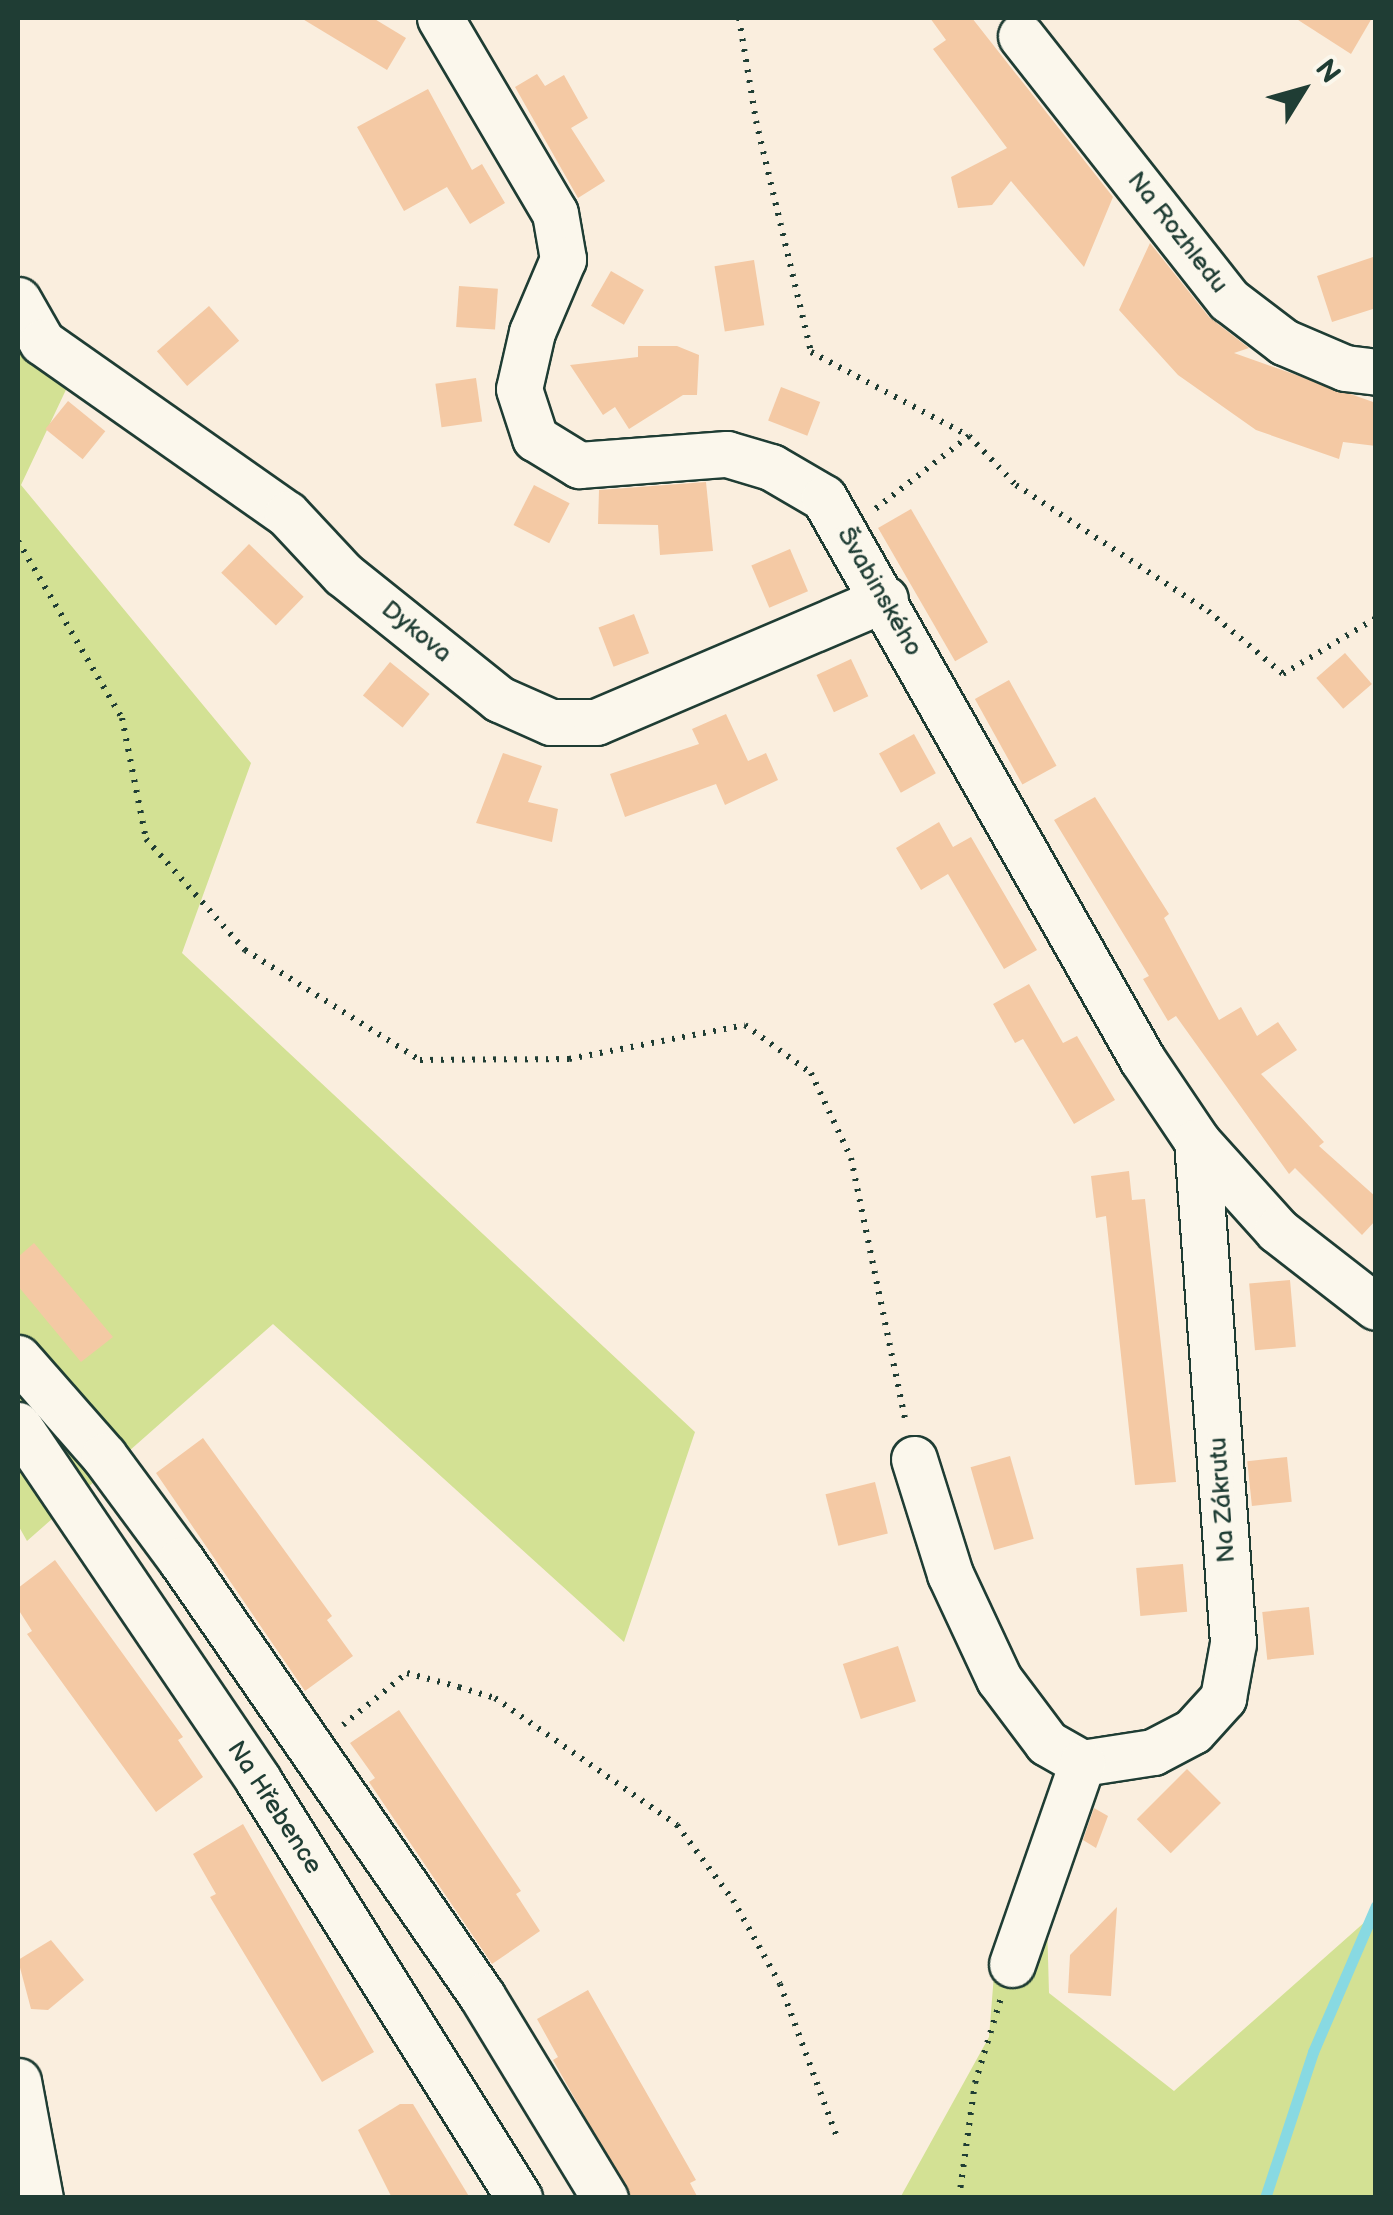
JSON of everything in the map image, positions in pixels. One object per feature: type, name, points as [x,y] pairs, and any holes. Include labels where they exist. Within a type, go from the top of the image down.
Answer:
[{"type":"street","name":"Švabinského","points":[[440,18],[555,213],[562,258],[532,332],[519,389],[536,438],[578,465],[728,454],[771,466],[824,498],[885,599],[1142,1059],[1197,1141],[1278,1230],[1376,1307]]},
{"type":"street","name":"Na Rozhledu","points":[[1022,36],[1229,300],[1284,342],[1344,368],[1376,372]]},
{"type":"street","name":"Dykova","points":[[18,300],[42,342],[287,514],[342,574],[499,699],[551,722],[596,722],[885,599]]},
{"type":"street","name":"Na Zákrutu","points":[[1082,1763],[1153,1752],[1192,1731],[1222,1698],[1226,1680],[1232,1643],[1197,1141]]},
{"type":"street","points":[[18,1358],[104,1456],[313,1750],[482,1996],[605,2198]]},
{"type":"street","name":"Na Hřebence","points":[[18,1425],[258,1780],[519,2198]]},
{"type":"street","points":[[914,1459],[950,1574],[999,1678],[1048,1743],[1082,1763],[1012,1964]]},
{"type":"street","points":[[18,2081],[40,2198]]},
{"type":"path","points":[[739,18],[756,121],[810,352],[969,436],[1016,485],[1208,611],[1283,674],[1376,618]]},
{"type":"path","points":[[845,532],[969,436]]},
{"type":"path","points":[[18,541],[122,718],[146,840],[245,950],[420,1060],[569,1060],[745,1025],[811,1074],[850,1158],[914,1459]]},
{"type":"path","points":[[313,1750],[408,1674],[495,1698],[677,1825],[733,1900],[780,1984],[837,2138]]},
{"type":"path","points":[[959,2198],[975,2083],[1012,1964]]},
{"type":"green space","points":[[18,289],[72,377],[21,485],[251,763],[182,953],[695,1432],[624,1642],[273,1324],[27,1541],[18,1525]]},
{"type":"green space","points":[[1044,1815],[1049,1993],[1174,2091],[1375,1913],[1375,2197],[900,2198],[989,2037],[995,1962]]},
{"type":"building","points":[[301,18],[373,18],[406,38],[387,70]]},
{"type":"building","points":[[930,18],[972,18],[1113,197],[1084,267],[1011,181],[992,205],[958,208],[951,177],[1007,148],[933,49],[946,40]]},
{"type":"building","points":[[1295,18],[1372,18],[1351,54]]},
{"type":"building","points":[[537,74],[545,86],[564,75],[588,118],[571,128],[605,181],[578,198],[515,87]]},
{"type":"building","points":[[428,89],[472,170],[482,164],[505,203],[470,224],[447,187],[404,211],[357,127]]},
{"type":"building","points":[[1150,243],[1209,317],[1249,348],[1234,353],[1376,403],[1376,446],[1343,442],[1339,459],[1256,430],[1178,375],[1119,310]]},
{"type":"building","points":[[1376,256],[1376,308],[1332,322],[1317,276]]},
{"type":"building","points":[[754,260],[764,325],[725,331],[714,266]]},
{"type":"building","points":[[611,271],[644,290],[624,325],[591,306]]},
{"type":"building","points":[[459,286],[498,289],[495,330],[456,327]]},
{"type":"building","points":[[209,306],[239,341],[187,386],[157,351]]},
{"type":"building","points":[[638,346],[677,346],[699,355],[697,395],[683,395],[629,429],[615,407],[603,415],[570,365],[638,357]]},
{"type":"building","points":[[476,378],[482,422],[442,427],[435,384]]},
{"type":"building","points":[[781,387],[820,402],[807,436],[768,421]]},
{"type":"building","points":[[68,401],[105,431],[83,459],[45,429]]},
{"type":"building","points":[[706,482],[713,551],[660,555],[658,525],[598,524],[599,490]]},
{"type":"building","points":[[534,485],[570,503],[549,543],[514,525]]},
{"type":"building","points":[[911,509],[988,642],[955,661],[878,528]]},
{"type":"building","points":[[249,544],[304,597],[276,626],[221,573]]},
{"type":"building","points":[[790,549],[808,591],[769,608],[751,565]]},
{"type":"building","points":[[634,614],[649,653],[614,667],[599,628]]},
{"type":"building","points":[[1345,653],[1372,684],[1343,709],[1316,678]]},
{"type":"building","points":[[851,659],[868,696],[834,712],[817,675]]},
{"type":"building","points":[[390,662],[430,694],[403,728],[363,695]]},
{"type":"building","points":[[1009,680],[1057,766],[1022,785],[975,699]]},
{"type":"building","points":[[726,714],[748,761],[766,753],[778,780],[725,805],[716,784],[625,817],[610,774],[699,744],[692,729]]},
{"type":"building","points":[[914,734],[936,773],[901,793],[879,753]]},
{"type":"building","points":[[503,753],[542,766],[528,802],[558,809],[552,842],[476,823]]},
{"type":"building","points":[[1095,797],[1169,914],[1164,918],[1219,1020],[1241,1007],[1257,1036],[1278,1022],[1297,1050],[1261,1074],[1324,1142],[1319,1146],[1376,1197],[1376,1220],[1362,1235],[1295,1168],[1289,1174],[1176,1016],[1168,1021],[1143,979],[1149,976],[1054,820]]},
{"type":"building","points":[[939,822],[953,847],[971,837],[1037,950],[1004,969],[948,874],[921,890],[896,848]]},
{"type":"building","points":[[1029,984],[1063,1043],[1077,1036],[1115,1100],[1074,1124],[1023,1039],[1015,1043],[993,1004]]},
{"type":"building","points":[[1129,1171],[1132,1200],[1145,1199],[1176,1482],[1135,1485],[1106,1216],[1096,1218],[1091,1176]]},
{"type":"building","points":[[34,1243],[113,1337],[81,1362],[18,1286],[18,1257]]},
{"type":"building","points":[[1290,1280],[1296,1347],[1255,1350],[1249,1284]]},
{"type":"building","points":[[203,1438],[332,1616],[327,1620],[353,1656],[305,1691],[156,1473]]},
{"type":"building","points":[[1010,1456],[1034,1539],[994,1550],[971,1467]]},
{"type":"building","points":[[1287,1457],[1292,1502],[1252,1506],[1247,1461]]},
{"type":"building","points":[[875,1482],[888,1533],[838,1546],[826,1494]]},
{"type":"building","points":[[55,1560],[183,1737],[178,1740],[203,1777],[156,1812],[27,1634],[32,1631],[18,1609],[18,1588]]},
{"type":"building","points":[[1183,1564],[1187,1612],[1140,1616],[1136,1568]]},
{"type":"building","points":[[1309,1607],[1314,1655],[1267,1660],[1262,1612]]},
{"type":"building","points":[[898,1646],[916,1701],[861,1719],[843,1664]]},
{"type":"building","points":[[399,1710],[521,1891],[516,1894],[540,1931],[492,1964],[369,1782],[375,1778],[350,1743]]},
{"type":"building","points":[[1187,1769],[1221,1803],[1171,1853],[1137,1819]]},
{"type":"building","points":[[1094,1808],[1108,1816],[1096,1848],[1083,1840]]},
{"type":"building","points":[[243,1824],[374,2052],[322,2082],[210,1897],[216,1894],[193,1854]]},
{"type":"building","points":[[1117,1907],[1111,1996],[1068,1993],[1070,1955]]},
{"type":"building","points":[[51,1940],[84,1980],[48,2010],[31,2009],[18,1960]]},
{"type":"building","points":[[588,1990],[696,2180],[690,2183],[698,2198],[631,2198],[553,2060],[558,2057],[537,2019]]},
{"type":"building","points":[[400,2104],[413,2104],[470,2198],[392,2198],[358,2130]]},
{"type":"waterway","points":[[1265,2198],[1313,2052],[1376,1906]]}]
